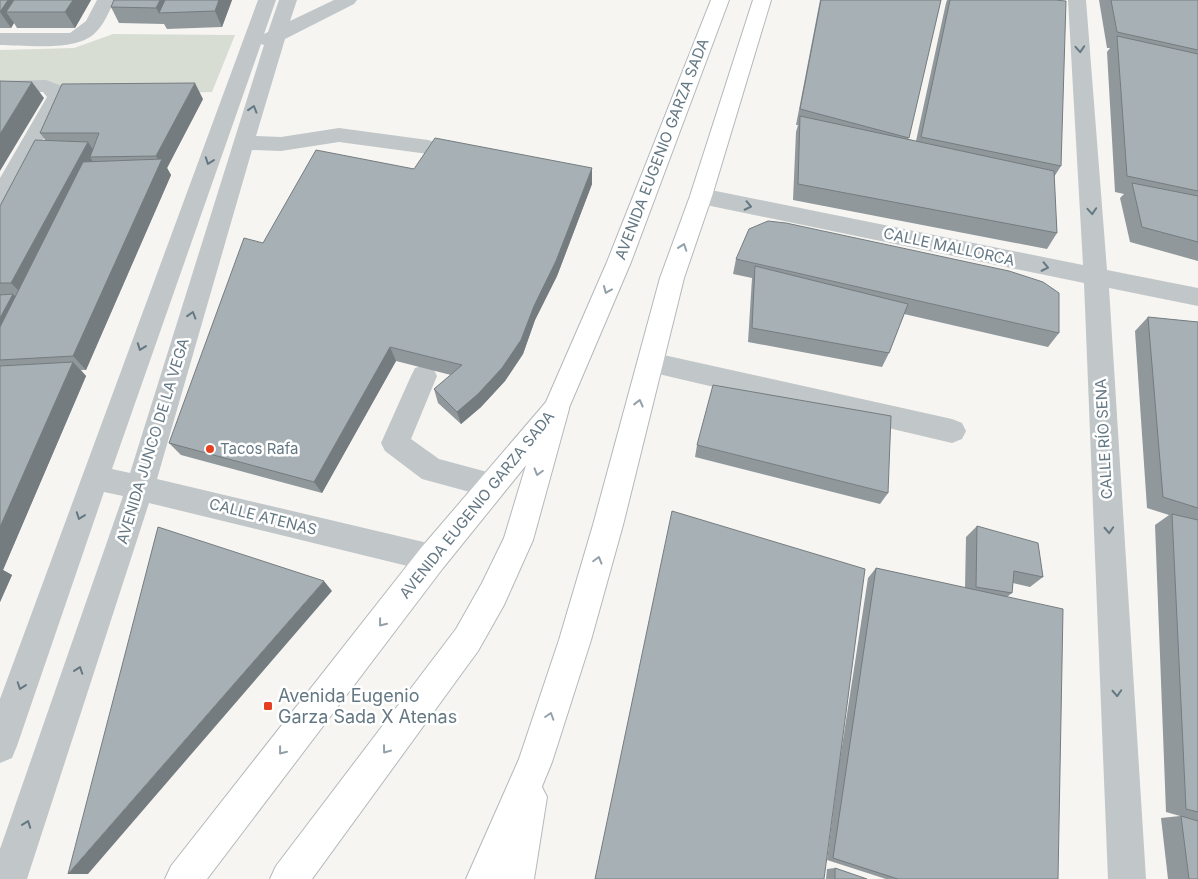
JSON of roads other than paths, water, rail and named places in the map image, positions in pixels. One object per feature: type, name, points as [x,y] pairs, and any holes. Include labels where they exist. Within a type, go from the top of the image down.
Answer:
[{"type":"main road","name":"AVENIDA EUGENIO GARZA SADA","points":[[184,879],[432,558],[556,409],[619,262],[720,0]]},
{"type":"main road","points":[[485,879],[535,762],[575,640],[608,525],[672,278],[701,196],[759,12]]},
{"type":"main road","points":[[289,879],[467,640],[493,594],[518,540],[556,409]]},
{"type":"main road","points":[[515,879],[535,762]]},
{"type":"street","points":[[0,39],[69,39],[84,34],[90,30],[106,0]]},
{"type":"street","points":[[0,746],[94,477],[267,0]]},
{"type":"street","name":"AVENIDA JUNCO DE LA VEGA","points":[[8,879],[140,487],[288,0]]},
{"type":"street","points":[[250,48],[348,0]]},
{"type":"street","points":[[759,12],[771,0]]},
{"type":"street","name":"CALLE RÍO SENA","points":[[1076,0],[1096,277],[1127,879]]},
{"type":"street","points":[[0,87],[46,86],[55,90],[56,97],[0,197]]},
{"type":"street","points":[[244,143],[281,144],[339,135],[428,147]]},
{"type":"street","name":"CALLE MALLORCA","points":[[701,196],[1198,297]]},
{"type":"street","points":[[650,362],[952,431]]},
{"type":"street","points":[[424,376],[395,443],[432,470],[492,485]]},
{"type":"street","name":"CALLE ATENAS","points":[[94,477],[432,558]]},
{"type":"place","name":"Tacos Rafa","points":[[210,449]]},
{"type":"place","name":"Avenida Eugenio Garza Sada X Atenas","points":[[268,706]]}]
